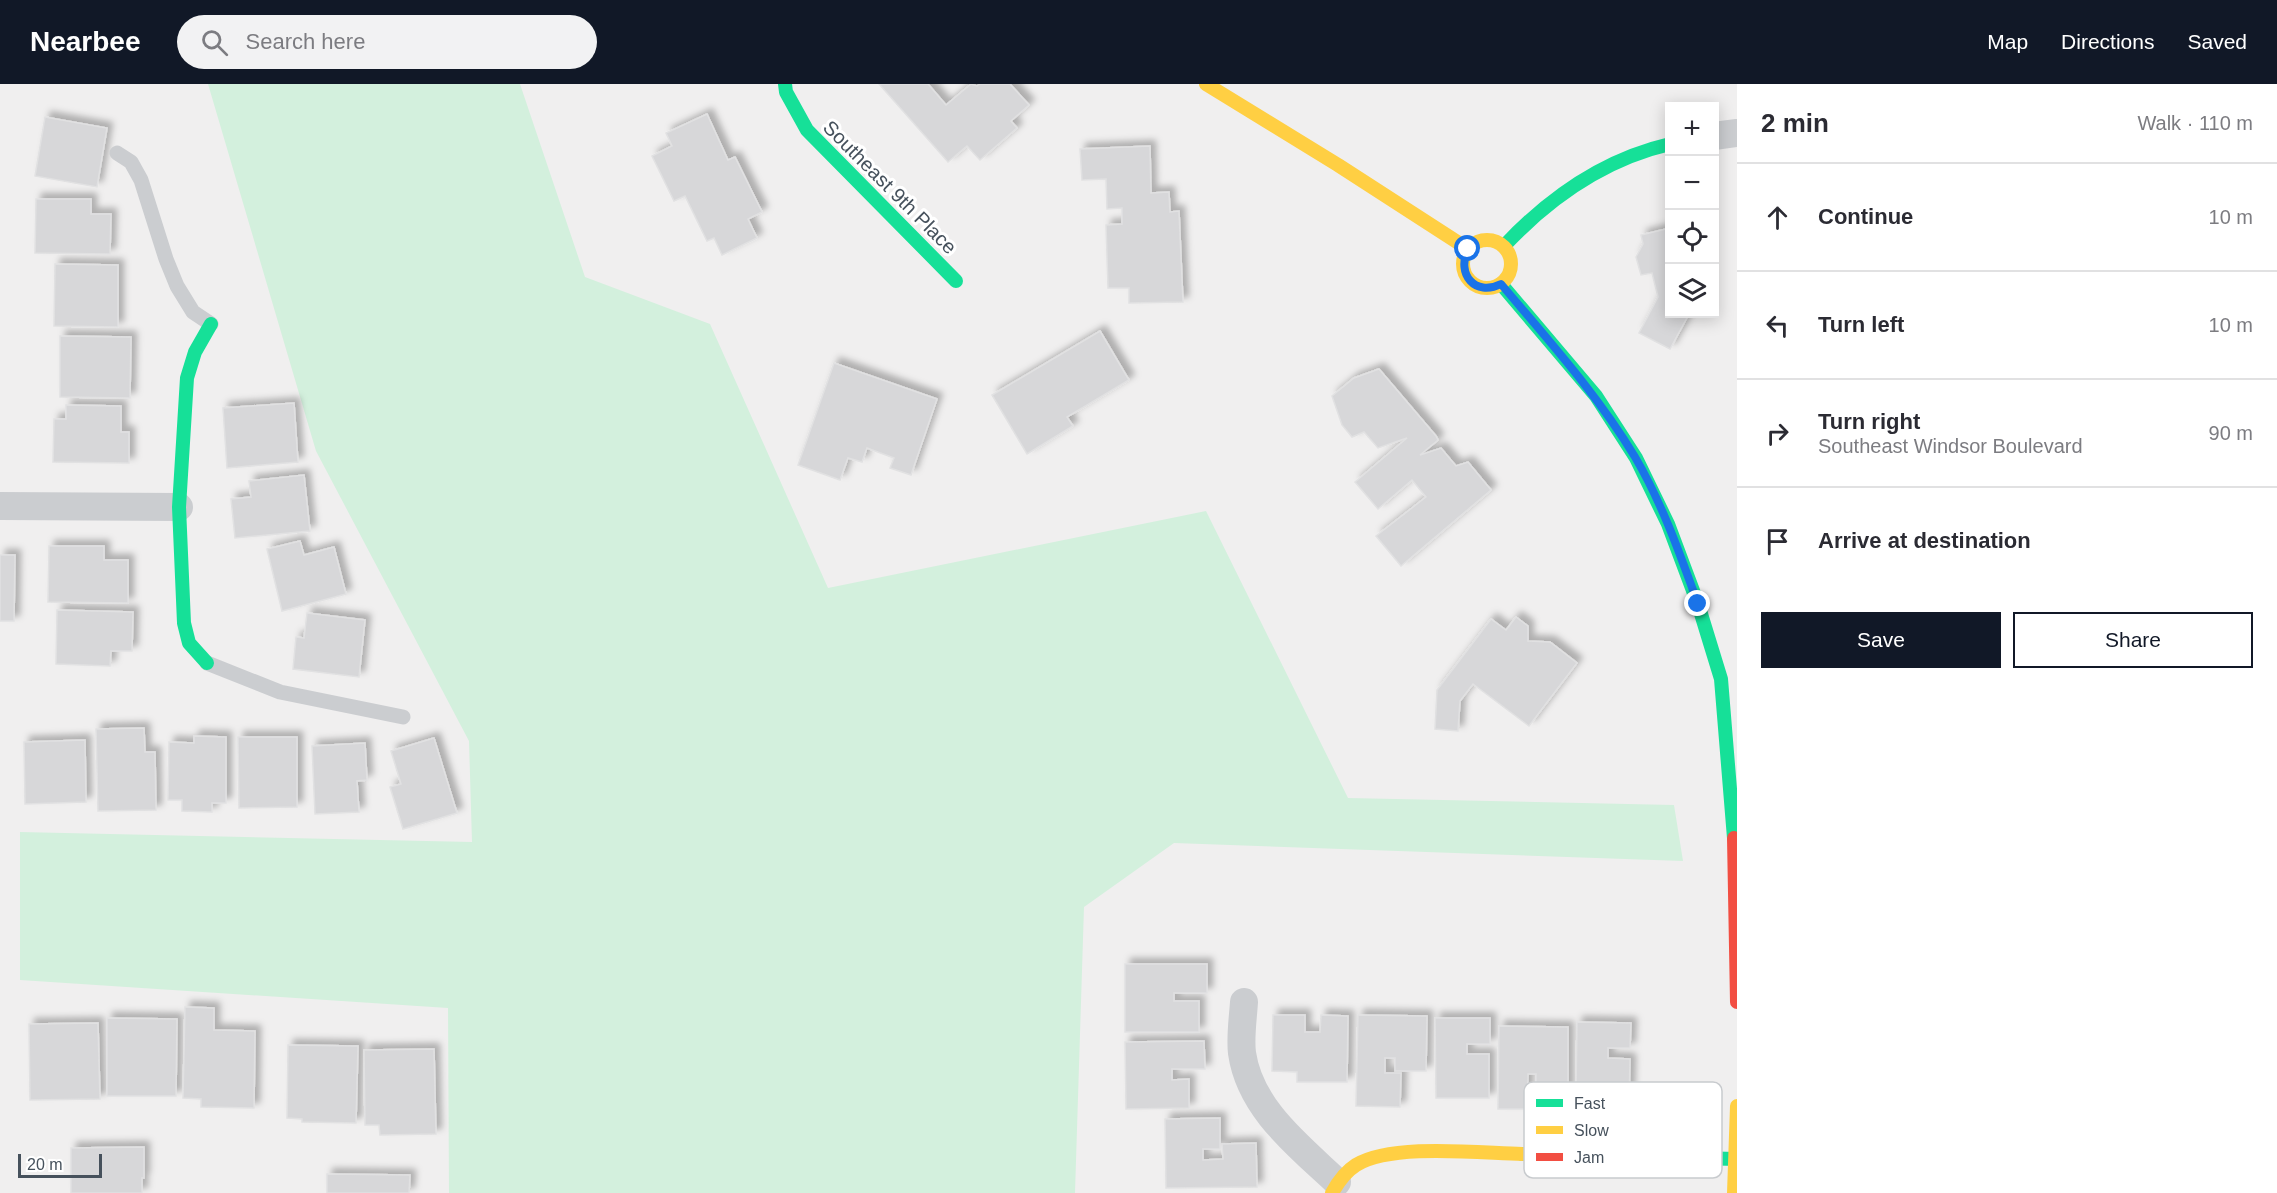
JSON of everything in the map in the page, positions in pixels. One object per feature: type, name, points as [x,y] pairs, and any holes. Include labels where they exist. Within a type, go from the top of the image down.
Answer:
[{"type":"street","name":"Southeast 9th Place","points":[[785,84],[786,92],[807,130],[956,281]]},
{"type":"street","points":[[1206,84],[1338,165],[1468,249]]},
{"type":"street","points":[[1719,135],[1737,133]]},
{"type":"street","points":[[1504,246],[1522,225],[1580,181],[1635,153],[1665,145]]},
{"type":"street","points":[[1489,239],[1504,246],[1512,266],[1501,284],[1486,288],[1467,278],[1463,263],[1468,249],[1481,240],[1489,239]]},
{"type":"street","points":[[1501,284],[1596,396],[1636,458],[1668,524],[1698,604],[1721,679],[1734,834],[1737,1002]]},
{"type":"street","points":[[207,663],[189,643],[184,623],[179,507],[187,378],[195,352],[211,324]]},
{"type":"street","points":[[0,506],[179,507]]},
{"type":"street","points":[[1244,1002],[1241,1052],[1248,1082],[1270,1116],[1335,1187],[1349,1168],[1370,1157],[1415,1152],[1524,1154]]},
{"type":"street","points":[[1734,1193],[1737,1106]]},
{"type":"lane","points":[[117,153],[131,162],[141,180],[177,286],[193,312],[211,324]]},
{"type":"lane","points":[[207,663],[280,692],[403,717]]},
{"type":"green space","points":[[208,84],[520,84],[585,277],[710,324],[828,588],[1206,511],[1348,798],[1674,805],[1683,861],[1174,843],[1084,907],[1075,1193],[449,1193],[448,1008],[20,980],[20,832],[472,842],[469,741],[316,451]]},
{"type":"building","points":[[879,84],[928,84],[946,105],[971,84],[977,86],[980,84],[1010,84],[1029,105],[1011,121],[1017,128],[980,160],[967,146],[948,162]]},
{"type":"building","points":[[707,114],[728,160],[735,157],[762,212],[748,219],[757,238],[722,255],[714,238],[707,241],[685,196],[674,201],[652,156],[672,146],[666,133]]},
{"type":"building","points":[[45,117],[107,128],[97,187],[35,176]]},
{"type":"building","points":[[1150,146],[1151,193],[1169,192],[1170,212],[1179,211],[1183,302],[1129,303],[1129,288],[1108,288],[1106,225],[1122,224],[1122,208],[1107,209],[1106,179],[1082,180],[1080,149]]},
{"type":"building","points":[[36,199],[91,199],[91,214],[111,214],[110,254],[35,253]]},
{"type":"building","points":[[1665,229],[1665,318],[1687,318],[1670,349],[1639,333],[1658,297],[1652,273],[1641,275],[1636,257],[1643,244],[1641,235]]},
{"type":"building","points":[[55,264],[118,265],[118,327],[54,326]]},
{"type":"building","points":[[1100,331],[1129,380],[1067,417],[1073,426],[1027,454],[992,395]]},
{"type":"building","points":[[60,336],[131,337],[130,398],[60,397]]},
{"type":"building","points":[[834,363],[937,399],[911,475],[890,468],[894,458],[867,448],[862,462],[848,458],[840,480],[798,465]]},
{"type":"building","points":[[1379,369],[1438,440],[1420,455],[1441,448],[1456,466],[1468,462],[1491,490],[1401,566],[1376,536],[1426,497],[1412,480],[1378,509],[1355,482],[1407,438],[1378,448],[1364,432],[1352,437],[1342,425],[1332,396],[1354,378]]},
{"type":"building","points":[[294,403],[298,462],[227,468],[223,408]]},
{"type":"building","points":[[66,405],[121,406],[121,432],[129,432],[129,463],[53,462],[54,419],[66,419]]},
{"type":"building","points":[[304,475],[310,531],[235,538],[231,499],[251,497],[249,481]]},
{"type":"building","points":[[300,541],[304,555],[334,547],[346,594],[282,611],[267,549]]},
{"type":"building","points":[[49,546],[104,546],[104,560],[128,560],[128,603],[48,602]]},
{"type":"building","points":[[0,555],[15,555],[14,621],[0,621]]},
{"type":"building","points":[[57,610],[133,612],[132,651],[111,651],[110,666],[56,664]]},
{"type":"building","points":[[307,613],[365,620],[359,677],[293,669],[296,637],[304,638]]},
{"type":"building","points":[[1516,617],[1528,626],[1528,641],[1550,642],[1577,663],[1529,726],[1473,684],[1460,701],[1458,731],[1435,729],[1437,690],[1491,619],[1506,630]]},
{"type":"building","points":[[144,728],[145,752],[155,752],[156,810],[98,811],[96,729]]},
{"type":"building","points":[[194,736],[226,737],[226,803],[212,803],[212,812],[182,811],[182,800],[168,800],[169,742],[194,743]]},
{"type":"building","points":[[238,737],[297,737],[297,807],[239,808]]},
{"type":"building","points":[[434,738],[457,813],[403,829],[390,787],[401,784],[391,751]]},
{"type":"building","points":[[85,740],[86,802],[25,804],[24,742]]},
{"type":"building","points":[[365,743],[367,780],[357,781],[359,812],[315,814],[312,746]]},
{"type":"building","points":[[1125,964],[1207,964],[1207,993],[1174,993],[1174,1001],[1199,1001],[1199,1032],[1125,1032]]},
{"type":"building","points":[[185,1007],[214,1008],[214,1030],[255,1031],[254,1108],[201,1107],[201,1099],[183,1098]]},
{"type":"building","points":[[1273,1015],[1305,1015],[1305,1032],[1320,1032],[1321,1015],[1348,1016],[1347,1082],[1297,1082],[1297,1072],[1272,1071]]},
{"type":"building","points":[[1358,1015],[1427,1016],[1426,1071],[1395,1071],[1395,1058],[1385,1058],[1385,1073],[1401,1073],[1400,1107],[1356,1106]]},
{"type":"building","points":[[107,1018],[177,1019],[176,1096],[107,1096]]},
{"type":"building","points":[[1435,1018],[1490,1018],[1490,1044],[1467,1044],[1467,1054],[1489,1054],[1489,1098],[1436,1098]]},
{"type":"building","points":[[1577,1022],[1631,1023],[1630,1048],[1608,1048],[1608,1058],[1630,1059],[1630,1082],[1576,1082]]},
{"type":"building","points":[[98,1023],[100,1099],[30,1100],[29,1024]]},
{"type":"building","points":[[1499,1026],[1568,1027],[1568,1082],[1536,1082],[1536,1074],[1528,1074],[1528,1082],[1524,1082],[1524,1109],[1498,1109]]},
{"type":"building","points":[[1204,1041],[1205,1069],[1172,1069],[1172,1080],[1189,1079],[1189,1108],[1126,1109],[1125,1042]]},
{"type":"building","points":[[288,1045],[358,1046],[356,1123],[302,1122],[302,1119],[287,1118]]},
{"type":"building","points":[[434,1049],[436,1134],[380,1135],[379,1125],[365,1125],[364,1050]]},
{"type":"building","points":[[1220,1118],[1220,1149],[1203,1149],[1203,1160],[1223,1159],[1222,1144],[1256,1143],[1257,1187],[1166,1188],[1165,1119]]},
{"type":"building","points":[[144,1147],[142,1193],[71,1193],[71,1148]]},
{"type":"building","points":[[327,1174],[410,1175],[409,1193],[327,1193]]},
{"type":"traffic: fast","points":[[785,84],[786,92],[807,130],[956,281]]},
{"type":"traffic: fast","points":[[1504,246],[1540,212],[1580,182],[1623,159],[1665,145]]},
{"type":"traffic: fast","points":[[1501,284],[1596,396],[1636,458],[1668,524],[1698,604],[1721,679],[1734,838]]},
{"type":"traffic: fast","points":[[207,663],[189,643],[184,623],[179,507],[187,378],[195,352],[211,324]]},
{"type":"traffic: fast","points":[[1722,1159],[1737,1159]]},
{"type":"traffic: slow","points":[[1206,84],[1338,165],[1468,249]]},
{"type":"traffic: slow","points":[[1482,240],[1492,240],[1504,247],[1511,259],[1511,264],[1511,269],[1504,281],[1492,288],[1482,288],[1467,277],[1463,269],[1463,259],[1474,244],[1482,240]]},
{"type":"traffic: slow","points":[[1734,1193],[1737,1106]]},
{"type":"traffic: slow","points":[[1332,1193],[1342,1178],[1356,1165],[1372,1158],[1391,1154],[1436,1151],[1522,1154]]},
{"type":"traffic: jam","points":[[1734,838],[1737,1002]]},
{"type":"route","points":[[1468,249],[1463,263],[1467,278],[1486,288],[1501,284],[1596,396],[1636,458],[1668,524],[1698,604]]}]
